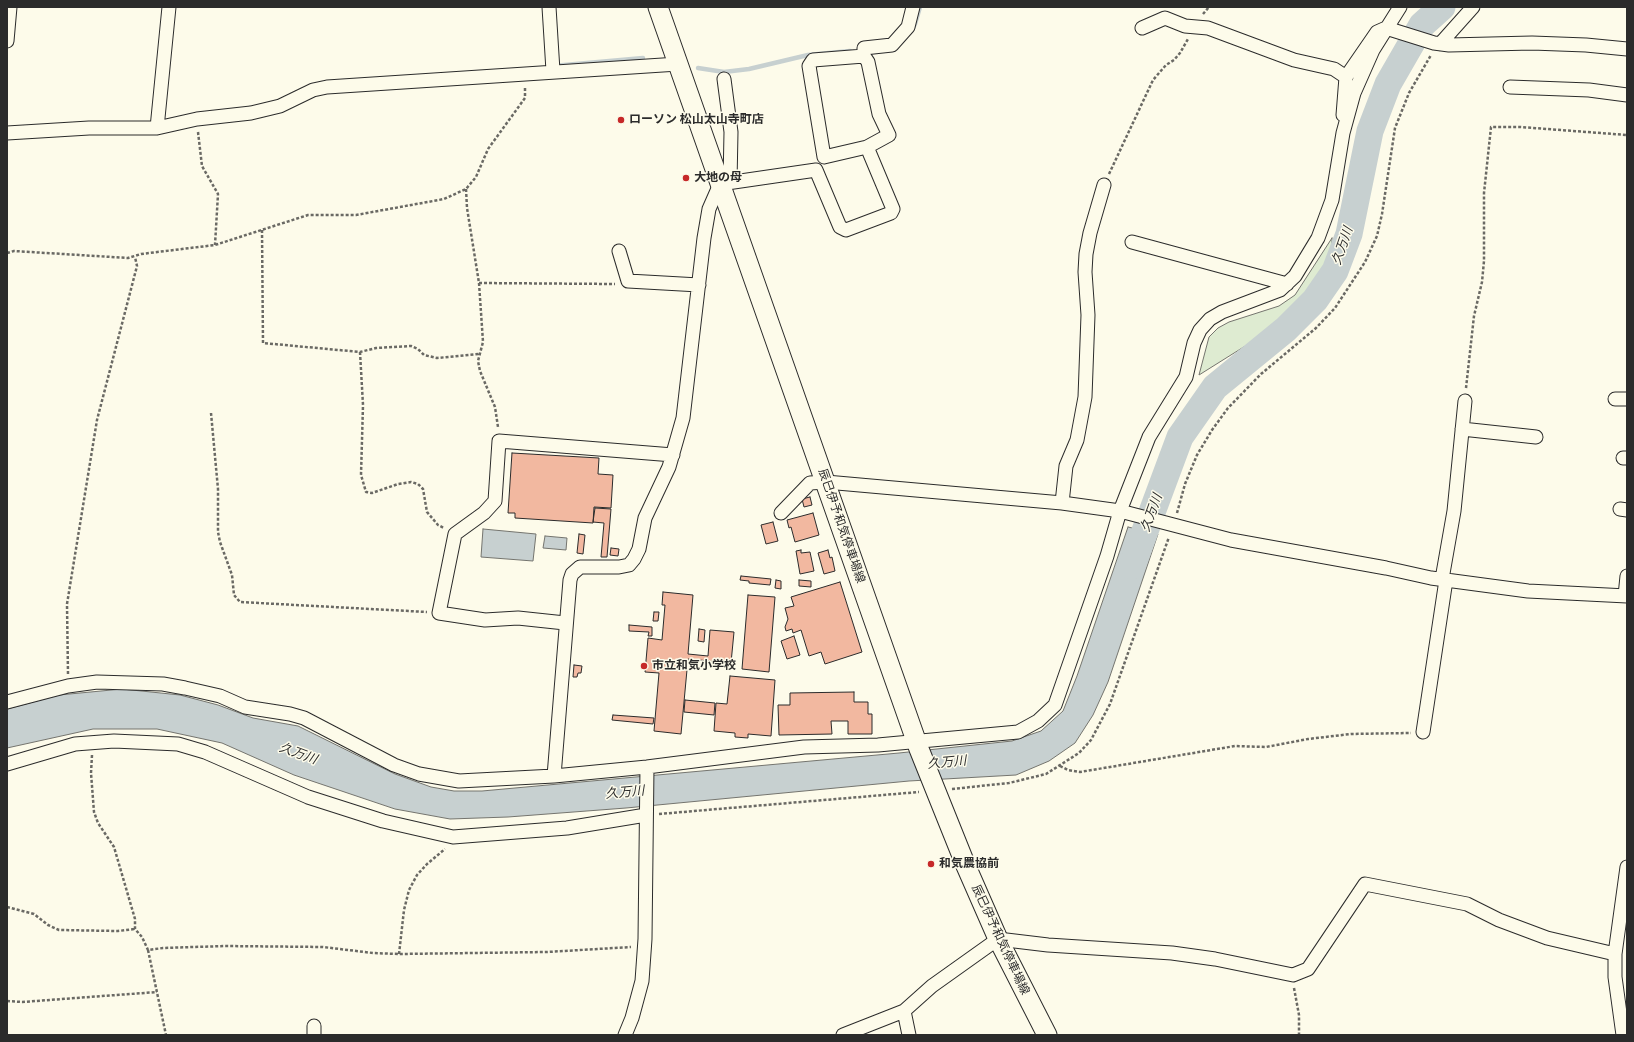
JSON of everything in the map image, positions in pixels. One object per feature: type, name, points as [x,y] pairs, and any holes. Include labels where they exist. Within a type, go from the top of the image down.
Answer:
[{"type":"main road","name":"辰巳伊予和気停車場線","points":[[658,7],[678,64],[725,184],[826,482],[918,746],[966,866],[998,939],[1047,1035]]},
{"type":"street","points":[[7,41],[10,7]]},
{"type":"street","points":[[157,128],[169,7]]},
{"type":"street","points":[[549,7],[553,71]]},
{"type":"street","points":[[725,184],[816,170],[824,158],[867,147],[889,135],[878,114],[868,62],[864,56],[864,48],[892,45],[908,27],[913,7]]},
{"type":"street","points":[[1343,133],[1357,86],[1373,50],[1389,29],[1400,7]]},
{"type":"street","points":[[1437,44],[1473,7]]},
{"type":"street","points":[[1142,28],[1166,18],[1185,26],[1208,28],[1294,60],[1334,69],[1346,76]]},
{"type":"street","points":[[7,702],[68,686],[97,682],[163,684],[220,696],[252,708],[290,714],[304,718],[394,765],[419,774],[440,779],[478,781],[647,770],[804,747],[918,746],[1018,732],[1038,721],[1055,705],[1107,556],[1125,512],[1149,437],[1186,377],[1194,344],[1200,330],[1210,319],[1222,312],[1272,294],[1287,284],[1295,276],[1314,244],[1326,218],[1336,181],[1343,133],[1346,76],[1377,32],[1389,29],[1437,44],[1461,46],[1540,43],[1627,49]]},
{"type":"street","points":[[824,158],[808,66],[813,60],[864,56]]},
{"type":"street","points":[[7,133],[89,128],[157,128],[197,119],[251,113],[280,106],[312,90],[327,87],[678,64]]},
{"type":"street","points":[[554,776],[570,580],[575,570],[584,566],[620,567],[629,565],[634,559],[639,549],[645,518],[674,455],[683,418],[709,209],[725,184],[731,132],[724,79]]},
{"type":"street","points":[[1510,87],[1588,90],[1627,94]]},
{"type":"street","points":[[816,170],[840,227],[846,230],[891,213],[893,209],[867,147]]},
{"type":"street","points":[[1062,503],[1066,466],[1077,440],[1085,397],[1088,315],[1085,272],[1086,254],[1090,233],[1104,185]]},
{"type":"street","points":[[1132,242],[1287,284]]},
{"type":"street","points":[[619,251],[628,281],[699,285]]},
{"type":"street","points":[[1423,732],[1454,511],[1465,401]]},
{"type":"street","points":[[1462,430],[1536,437]]},
{"type":"street","points":[[566,623],[518,618],[485,620],[439,613],[455,534],[484,513],[496,501],[499,441],[674,455]]},
{"type":"street","points":[[781,514],[810,483],[826,482],[1062,503],[1125,512],[1231,540],[1444,580],[1528,591],[1626,596],[1627,576]]},
{"type":"street","points":[[7,764],[75,744],[141,742],[178,744],[205,752],[316,799],[383,821],[453,837],[567,828],[646,814]]},
{"type":"street","points":[[625,1035],[632,1018],[642,981],[645,947],[647,770]]},
{"type":"street","points":[[1623,1035],[1615,977],[1615,954],[1627,867]]},
{"type":"street","points":[[842,1035],[904,1011],[932,986],[998,939],[1048,946],[1172,953],[1215,959],[1293,975],[1308,969],[1365,884],[1467,904],[1499,920],[1547,938],[1615,954]]},
{"type":"street","points":[[904,1011],[909,1035]]},
{"type":"path","points":[[1104,185],[1153,80],[1166,65],[1174,60],[1180,53],[1194,27],[1209,7]]},
{"type":"path","points":[[7,253],[14,251],[128,258],[214,245],[308,215],[356,215],[444,199],[466,190],[476,177],[488,149],[525,98],[526,73]]},
{"type":"path","points":[[197,119],[202,166],[218,194],[214,245]]},
{"type":"path","points":[[1465,401],[1474,316],[1482,282],[1484,261],[1484,193],[1491,127],[1521,127],[1627,136]]},
{"type":"path","points":[[466,190],[467,208],[479,283],[483,342],[479,354],[480,371],[495,407],[499,441]]},
{"type":"path","points":[[262,230],[263,343],[360,352],[390,347],[412,346],[424,355],[437,358],[479,354]]},
{"type":"path","points":[[68,686],[67,604],[98,420],[137,266],[135,257]]},
{"type":"path","points":[[479,283],[623,284],[628,281]]},
{"type":"path","points":[[360,352],[363,404],[361,475],[366,492],[372,493],[398,484],[411,482],[418,484],[423,489],[427,512],[438,525],[455,534]]},
{"type":"path","points":[[211,413],[218,489],[218,532],[232,575],[234,596],[240,602],[439,613]]},
{"type":"path","points":[[1060,766],[1068,770],[1080,772],[1236,746],[1266,747],[1308,739],[1351,734],[1423,732]]},
{"type":"path","points":[[93,743],[91,773],[94,812],[98,823],[118,856],[135,919],[135,929],[142,937],[148,950],[166,1035]]},
{"type":"path","points":[[399,954],[404,910],[409,890],[417,875],[447,846],[453,837]]},
{"type":"path","points":[[7,907],[34,914],[48,925],[59,930],[118,931],[135,929]]},
{"type":"path","points":[[148,950],[162,948],[226,946],[323,948],[399,954],[547,952],[645,947]]},
{"type":"path","points":[[1293,975],[1299,1016],[1299,1035]]},
{"type":"path","points":[[7,1001],[22,1002],[157,992]]},
{"type":"green space","points":[[1332,238],[1332,253],[1325,269],[1308,298],[1287,317],[1258,338],[1199,375],[1209,337],[1218,328],[1229,322],[1279,306],[1295,295]]},
{"type":"water","points":[[1128,527],[1158,534],[1108,682],[1093,715],[1075,743],[1049,761],[1016,775],[909,781],[626,808],[508,817],[450,819],[395,809],[294,775],[222,743],[157,729],[93,729],[7,748],[7,709],[59,695],[122,689],[180,695],[218,705],[253,718],[298,726],[395,774],[431,787],[454,791],[482,791],[899,753],[1012,741],[1041,731],[1063,711],[1077,676]]},
{"type":"water","points":[[483,529],[536,534],[533,561],[481,557]]},
{"type":"water","points":[[545,536],[567,538],[566,550],[543,548]]},
{"type":"building","points":[[512,453],[599,458],[598,474],[613,475],[611,508],[594,507],[593,523],[515,518],[515,513],[508,513]]},
{"type":"building","points":[[810,497],[812,505],[804,507],[802,499]]},
{"type":"building","points":[[595,508],[611,509],[607,557],[601,557],[604,523],[593,522]]},
{"type":"building","points":[[813,513],[819,535],[795,542],[791,527],[789,528],[787,520]]},
{"type":"building","points":[[773,522],[778,541],[766,544],[761,525]]},
{"type":"building","points":[[579,534],[585,535],[583,554],[577,553]]},
{"type":"building","points":[[611,548],[619,549],[618,556],[610,555]]},
{"type":"building","points":[[801,550],[801,553],[810,552],[814,571],[800,574],[796,551]]},
{"type":"building","points":[[828,550],[830,558],[832,557],[835,571],[824,574],[818,553]]},
{"type":"building","points":[[741,576],[771,579],[770,585],[749,583],[749,581],[740,580]]},
{"type":"building","points":[[776,580],[781,581],[781,589],[775,588]]},
{"type":"building","points":[[799,580],[811,581],[811,587],[799,586]]},
{"type":"building","points":[[840,582],[862,652],[825,664],[821,652],[809,656],[801,630],[793,633],[792,629],[786,631],[785,627],[788,619],[785,608],[794,606],[791,597]]},
{"type":"building","points":[[663,592],[693,595],[688,654],[708,656],[710,630],[734,632],[731,663],[688,659],[681,734],[654,731],[659,673],[645,672],[648,638],[662,640],[665,605],[662,605]]},
{"type":"building","points":[[748,595],[775,597],[769,672],[742,669]]},
{"type":"building","points":[[654,612],[659,612],[658,621],[653,621]]},
{"type":"building","points":[[629,625],[652,627],[652,636],[648,636],[649,632],[629,631]]},
{"type":"building","points":[[699,629],[705,630],[704,642],[698,641]]},
{"type":"building","points":[[794,636],[800,655],[787,659],[781,641]]},
{"type":"building","points":[[574,665],[582,666],[581,673],[578,673],[577,677],[573,677]]},
{"type":"building","points":[[730,676],[775,680],[771,736],[748,734],[748,738],[735,737],[735,733],[714,731],[716,703],[727,704]]},
{"type":"building","points":[[854,692],[854,702],[868,702],[868,714],[872,714],[872,734],[848,734],[848,721],[831,721],[832,734],[779,735],[778,705],[790,705],[790,693]]},
{"type":"building","points":[[685,700],[715,703],[714,715],[684,712]]},
{"type":"building","points":[[613,715],[654,718],[653,724],[612,720]]},
{"type":"waterway","points":[[913,28],[920,7]]},
{"type":"waterway","name":"久万川","points":[[1132,566],[1180,437],[1215,387],[1286,329],[1315,300],[1335,271],[1349,234],[1370,131],[1388,84],[1422,25],[1442,7]]},
{"type":"waterway","points":[[698,68],[724,72],[749,69],[808,55],[850,51]]},
{"type":"waterway","points":[[553,66],[643,58]]},
{"type":"place","name":"ローソン 松山太山寺町店","points":[[621,120]]},
{"type":"place","name":"大地の母","points":[[686,178]]},
{"type":"place","name":"市立和気小学校","points":[[644,666]]},
{"type":"place","name":"和気農協前","points":[[931,864]]}]
